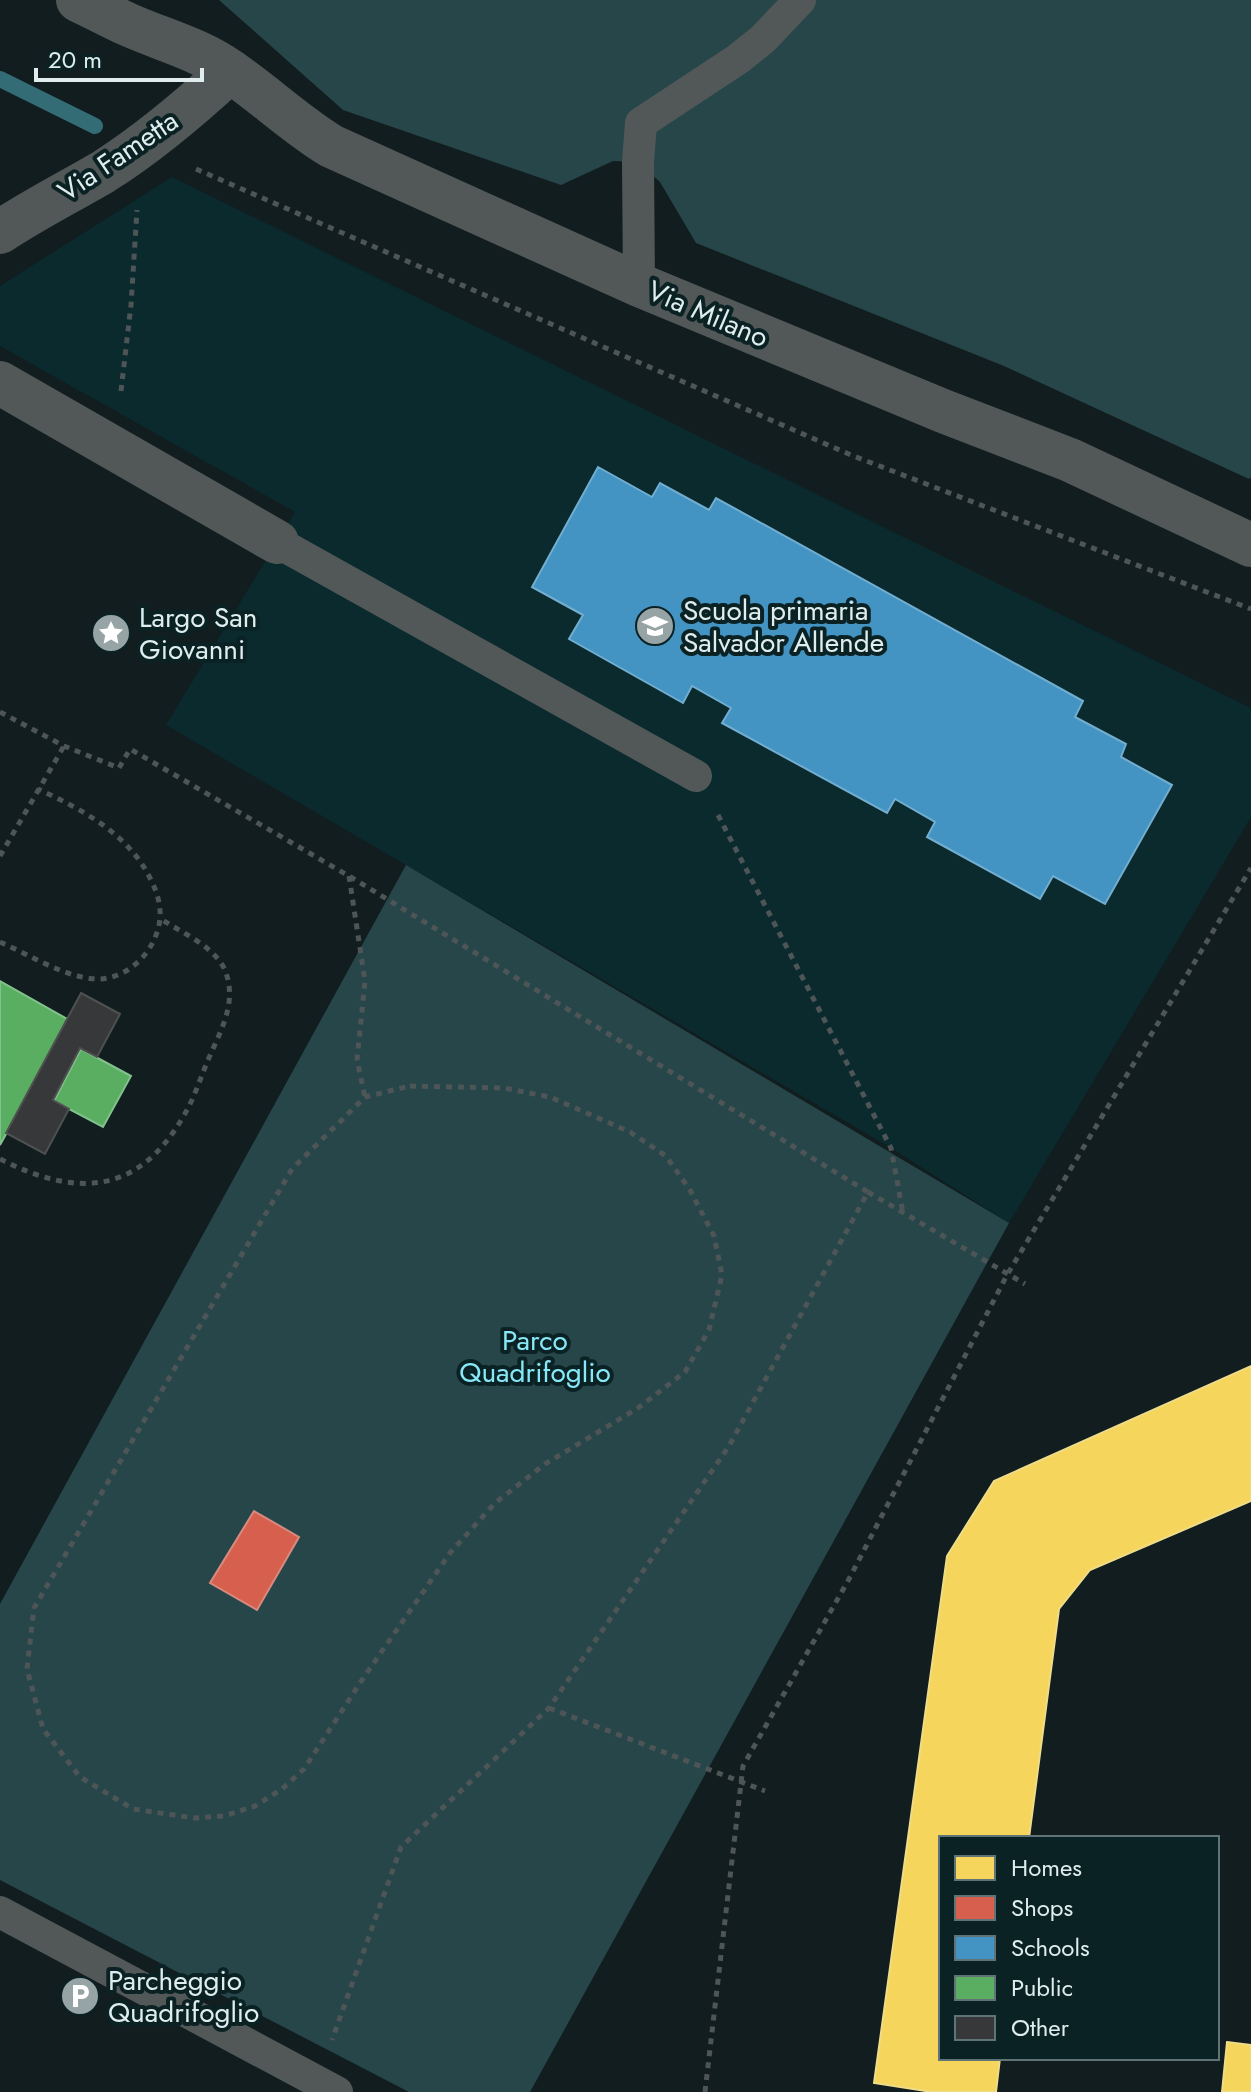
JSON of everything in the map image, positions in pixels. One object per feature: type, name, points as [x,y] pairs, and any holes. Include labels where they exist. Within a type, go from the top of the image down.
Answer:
[{"type":"street","name":"Via Milano","points":[[78,0],[129,25],[186,46]]},
{"type":"street","name":"Via Milano","points":[[127,0],[186,46],[230,71],[312,135],[331,146],[639,285],[1070,460],[1251,545]]},
{"type":"street","name":"Via Fametta","points":[[0,232],[104,171],[170,125],[230,71]]},
{"type":"street","points":[[0,383],[277,542]]},
{"type":"lane","points":[[639,285],[638,162],[641,123],[763,39],[800,0]]},
{"type":"lane","points":[[277,542],[696,776]]},
{"type":"lane","points":[[0,1912],[337,2092]]},
{"type":"path","points":[[144,465],[120,389],[131,305],[140,146],[851,455],[1251,609]]},
{"type":"path","points":[[0,712],[64,746],[119,768],[130,749],[349,876],[1025,1284]]},
{"type":"path","points":[[0,856],[64,746]]},
{"type":"path","points":[[696,776],[891,1148],[903,1213]]},
{"type":"path","points":[[0,942],[72,974],[99,979],[120,974],[137,963],[153,941],[161,919],[161,899],[143,863],[124,840],[71,805],[38,789]]},
{"type":"path","points":[[705,2092],[743,1766],[849,1579],[1007,1275],[1251,868]]},
{"type":"path","points":[[349,876],[365,981],[357,1060],[365,1097]]},
{"type":"path","points":[[0,1159],[28,1174],[63,1183],[105,1183],[132,1171],[158,1151],[183,1117],[232,995],[226,970],[213,954],[161,919]]},
{"type":"path","points":[[410,1086],[504,1088],[550,1097],[630,1132],[666,1156],[690,1190],[714,1236],[722,1275],[709,1330],[685,1372],[638,1408],[545,1464],[495,1503],[450,1553],[304,1769],[282,1789],[255,1806],[224,1816],[194,1818],[133,1809],[80,1777],[43,1729],[27,1669],[34,1608],[292,1169],[365,1097],[410,1086]]},
{"type":"path","points":[[327,2052],[401,1847],[549,1708],[729,1446],[868,1192]]},
{"type":"path","points":[[549,1708],[765,1791]]},
{"type":"shaded area","name":"Scuola primaria Salvador Allende","points":[[172,177],[1251,708],[1251,817],[1009,1223],[891,1148],[166,725],[295,512],[0,346],[0,286]]},
{"type":"green space","points":[[219,0],[1251,0],[1251,477],[1249,479],[1004,366],[696,243],[660,182],[638,162],[613,161],[561,185],[343,110]]},
{"type":"green space","name":"Parco Quadrifoglio","points":[[406,865],[1009,1223],[530,2092],[409,2092],[0,1880],[0,1604]]},
{"type":"building: Homes","points":[[1251,1366],[1251,1501],[1090,1570],[1059,1609],[1029,1836],[939,1836],[939,2060],[1000,2060],[996,2092],[932,2092],[874,2083],[947,1556],[994,1481]]},
{"type":"building: Homes","points":[[1227,2042],[1251,2045],[1251,2092],[1222,2092]]},
{"type":"building: Shops","points":[[254,1511],[299,1537],[257,1610],[210,1583]]},
{"type":"building: Schools","points":[[598,467],[652,497],[660,483],[709,510],[716,498],[1083,701],[1075,717],[1126,744],[1121,757],[1172,785],[1105,904],[1053,876],[1040,899],[927,837],[935,822],[895,799],[887,813],[722,723],[731,708],[692,686],[683,703],[569,639],[583,615],[532,587]]},
{"type":"building: Public","points":[[0,981],[69,1020],[0,1145]]},
{"type":"building: Public","points":[[81,1049],[131,1076],[103,1127],[54,1101]]},
{"type":"building: Other","points":[[81,993],[120,1014],[97,1057],[80,1048],[53,1100],[69,1109],[45,1154],[6,1133]]},
{"type":"waterway","points":[[0,79],[95,126]]},
{"type":"place","name":"Scuola primaria Salvador Allende","points":[[655,626]]},
{"type":"place","name":"Largo San Giovanni","points":[[111,633]]},
{"type":"place","name":"Parcheggio Quadrifoglio","points":[[80,1996]]}]
